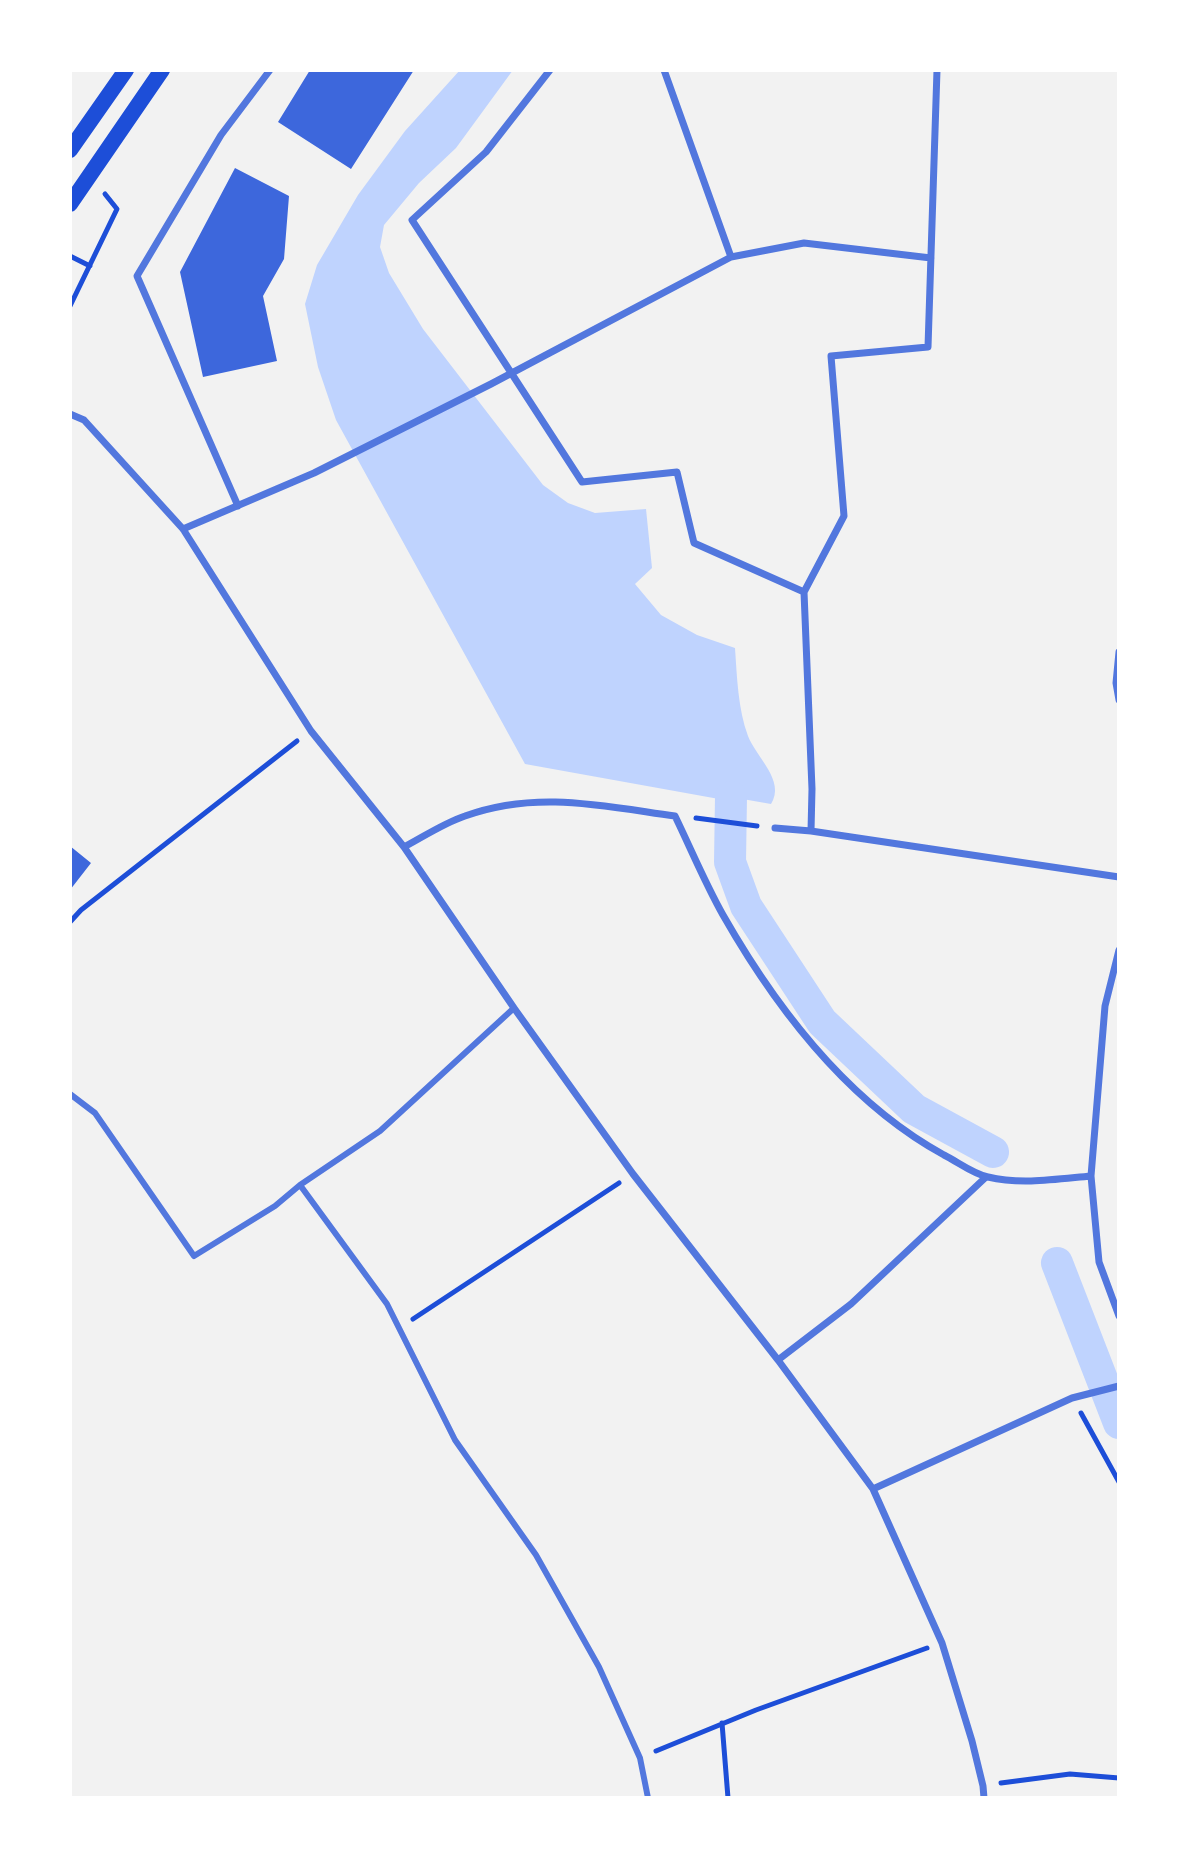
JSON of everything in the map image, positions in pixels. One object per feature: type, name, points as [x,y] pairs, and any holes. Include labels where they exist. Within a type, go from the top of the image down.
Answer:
[{"type":"main road","points":[[70,150],[126,70]]},
{"type":"main road","points":[[70,204],[162,70]]},
{"type":"street","points":[[238,506],[137,276],[221,135],[270,70]]},
{"type":"street","points":[[550,70],[486,152],[412,220],[582,482],[677,472],[694,543],[804,592]]},
{"type":"street","points":[[664,70],[731,257]]},
{"type":"street","points":[[811,831],[804,592],[844,516],[831,356],[928,347],[937,70]]},
{"type":"street","points":[[183,529],[314,473],[731,257],[804,243],[931,258]]},
{"type":"street","points":[[70,414],[84,420],[183,529],[311,731],[404,847],[633,1174],[778,1360],[873,1489],[942,1643],[984,1798]]},
{"type":"street","points":[[1119,652],[1116,683],[1119,700]]},
{"type":"street","points":[[404,847],[464,816],[516,802],[560,800],[675,816],[730,926],[760,975],[807,1037],[849,1084],[916,1139],[986,1177],[1036,1181],[1091,1176]]},
{"type":"street","points":[[775,828],[1119,877]]},
{"type":"street","points":[[1119,950],[1105,1006],[1091,1176],[1099,1262],[1119,1316]]},
{"type":"street","points":[[778,1360],[851,1304],[986,1177]]},
{"type":"street","points":[[873,1489],[1072,1398],[1119,1386]]},
{"type":"lane","points":[[70,1094],[95,1113],[194,1256],[275,1206],[300,1185],[380,1131],[514,1008]]},
{"type":"lane","points":[[300,1185],[387,1304],[455,1440],[536,1555],[599,1667],[640,1758],[648,1798]]},
{"type":"path","points":[[70,306],[117,209],[89,174]]},
{"type":"path","points":[[70,256],[90,266]]},
{"type":"path","points":[[70,922],[81,910],[311,731]]},
{"type":"path","points":[[725,822],[775,828]]},
{"type":"path","points":[[399,1328],[633,1174]]},
{"type":"path","points":[[1072,1398],[1119,1482]]},
{"type":"path","points":[[640,1758],[722,1723],[942,1643]]},
{"type":"path","points":[[722,1723],[728,1798]]},
{"type":"path","points":[[983,1786],[1070,1774],[1119,1778]]},
{"type":"water","points":[[460,70],[513,70],[456,148],[419,183],[384,225],[380,247],[389,273],[423,329],[543,485],[568,503],[595,513],[646,509],[652,568],[635,584],[661,615],[697,635],[735,648],[742,715],[748,736],[775,787],[771,804],[731,797],[719,799],[525,764],[336,420],[318,367],[305,304],[317,265],[358,195],[405,131]]},
{"type":"building","points":[[310,70],[414,70],[351,169],[278,122]]},
{"type":"building","points":[[235,168],[289,196],[284,259],[263,296],[277,361],[203,377],[180,272]]},
{"type":"building","points":[[70,846],[91,863],[70,890]]},
{"type":"waterway","points":[[731,797],[730,862],[746,906],[822,1022],[914,1109],[993,1152]]},
{"type":"waterway","points":[[1057,1263],[1119,1423]]}]
